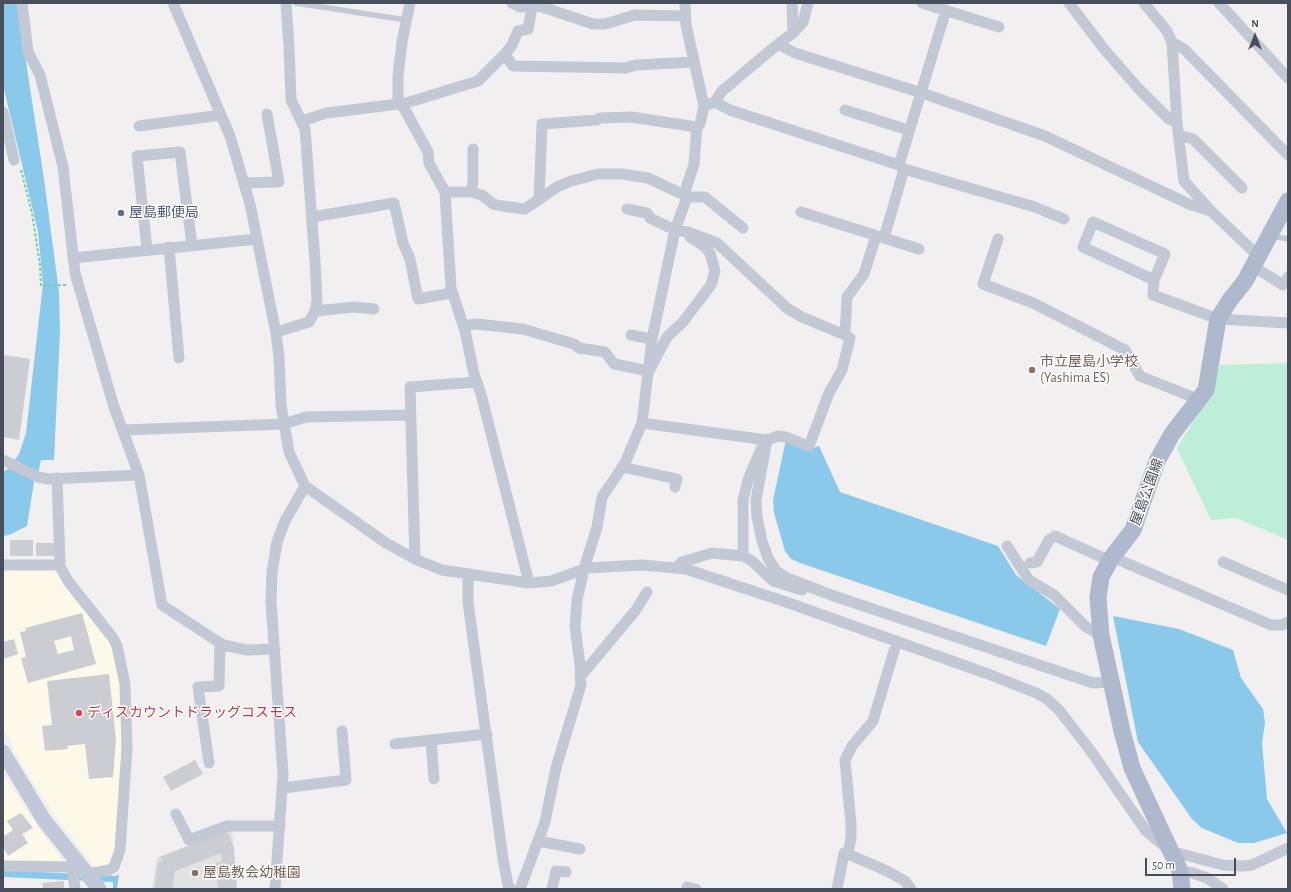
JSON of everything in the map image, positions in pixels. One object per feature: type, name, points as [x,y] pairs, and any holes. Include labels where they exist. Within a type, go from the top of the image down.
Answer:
[{"type":"main road","name":"屋島公園線","points":[[1182,889],[1180,870],[1132,768],[1101,634],[1098,598],[1100,577],[1111,559],[1133,530],[1157,461],[1172,434],[1200,400],[1206,390],[1218,319],[1230,300],[1245,281],[1286,207]]},
{"type":"main road","points":[[3,752],[44,820],[80,868],[99,889]]},
{"type":"street","points":[[22,3],[28,52],[40,75],[63,167],[75,272],[123,430],[139,475],[162,605],[220,643],[247,650],[275,650]]},
{"type":"street","points":[[173,3],[222,115],[244,183],[276,332],[279,356],[281,405],[289,452],[305,486],[333,504],[358,524],[415,559],[442,570],[529,583],[551,581],[584,569],[642,565],[686,569],[897,641],[988,674],[1047,699],[1059,710],[1090,750],[1146,831],[1170,851],[1223,865],[1243,866],[1252,865],[1288,848]]},
{"type":"street","points":[[276,332],[309,322],[315,312],[317,294],[305,129],[291,100],[290,47],[286,3]]},
{"type":"street","points":[[398,103],[398,76],[402,42],[410,3]]},
{"type":"street","points":[[512,3],[520,7],[539,6],[593,24],[605,24],[635,16],[685,16]]},
{"type":"street","points":[[520,889],[545,822],[556,768],[572,720],[580,685],[575,626],[577,600],[584,569],[597,527],[602,497],[622,467],[642,423],[652,339],[694,164],[697,127],[700,124],[704,106],[685,16],[685,3]]},
{"type":"street","points":[[792,3],[793,33]]},
{"type":"street","points":[[704,106],[715,102],[721,92],[793,33],[803,22],[808,3]]},
{"type":"street","points":[[922,3],[999,27]]},
{"type":"street","points":[[1069,3],[1104,49],[1138,88],[1169,119],[1177,123]]},
{"type":"street","points":[[1144,3],[1168,31],[1172,42],[1177,123],[1184,181],[1211,211],[1253,251],[1255,262],[1286,282]]},
{"type":"street","points":[[1219,3],[1288,78]]},
{"type":"street","points":[[301,121],[327,113],[406,103],[478,81],[505,54],[512,45],[518,31],[528,29],[532,7]]},
{"type":"street","points":[[846,335],[847,297],[864,274],[880,237],[902,167],[908,130],[922,93],[946,10]]},
{"type":"street","points":[[1172,42],[1184,49],[1288,155]]},
{"type":"street","points":[[778,44],[795,53],[922,93],[1045,136],[1191,206],[1211,211]]},
{"type":"street","points":[[505,54],[513,66],[626,68],[636,65],[694,62]]},
{"type":"street","points":[[715,102],[730,110],[902,167],[1035,207],[1064,219]]},
{"type":"street","points":[[398,103],[404,108],[428,152],[429,164],[445,192],[452,293],[463,326],[529,583]]},
{"type":"street","points":[[845,110],[908,130]]},
{"type":"street","points":[[3,112],[10,153]]},
{"type":"street","points":[[244,183],[279,182],[267,114]]},
{"type":"street","points":[[139,126],[222,115]]},
{"type":"street","points":[[538,200],[542,124],[597,120],[600,118],[631,117],[697,127]]},
{"type":"street","points":[[1179,135],[1193,139],[1242,188]]},
{"type":"street","points":[[471,192],[473,182],[473,149]]},
{"type":"street","points":[[147,249],[137,156],[180,152],[192,245]]},
{"type":"street","points":[[445,192],[471,192],[482,195],[493,204],[525,208],[571,181],[598,174],[622,174],[648,178],[686,196],[705,197],[743,228]]},
{"type":"street","points":[[312,217],[394,203],[403,243],[410,259],[418,299],[452,293]]},
{"type":"street","points":[[627,209],[647,213],[650,218],[677,230],[705,248],[710,253],[715,271],[711,285],[683,322],[667,337],[649,371]]},
{"type":"street","points":[[801,212],[919,249]]},
{"type":"street","points":[[1154,280],[1083,248],[1093,222],[1165,254],[1154,280],[1153,294],[1218,319],[1288,323]]},
{"type":"street","points":[[642,423],[767,440],[778,436],[786,437],[809,446],[829,393],[842,370],[850,338],[802,317],[788,309],[717,243],[688,232],[677,230]]},
{"type":"street","points":[[73,258],[147,249],[257,239]]},
{"type":"street","points":[[998,239],[983,284],[1033,303],[1125,350],[1140,376],[1200,400]]},
{"type":"street","points":[[169,247],[180,358]]},
{"type":"street","points":[[315,312],[354,307],[374,309]]},
{"type":"street","points":[[463,326],[476,324],[523,329],[574,344],[579,348],[605,352],[614,364],[649,371]]},
{"type":"street","points":[[631,335],[652,339]]},
{"type":"street","points":[[415,559],[410,387],[477,382]]},
{"type":"street","points":[[123,430],[284,424],[306,417],[411,415]]},
{"type":"street","points":[[743,556],[743,500],[748,480],[762,447],[767,440]]},
{"type":"street","points":[[767,440],[756,500],[760,535],[768,558],[776,570],[787,578],[831,595],[1093,683],[1111,682]]},
{"type":"street","points":[[7,462],[38,477],[57,478],[139,475]]},
{"type":"street","points":[[622,467],[677,479],[675,487]]},
{"type":"street","points":[[3,866],[109,870],[114,867],[120,850],[127,748],[124,684],[118,651],[113,638],[68,581],[59,565],[57,478]]},
{"type":"street","points":[[275,889],[283,788],[271,602],[272,572],[275,553],[285,521],[305,486]]},
{"type":"street","points":[[1030,564],[1037,562],[1049,540],[1055,536],[1272,625],[1282,625],[1288,622]]},
{"type":"street","points":[[1007,546],[1029,580],[1054,595],[1086,627],[1101,634]]},
{"type":"street","points":[[676,568],[682,562],[712,553],[743,556],[752,561],[773,581],[824,596],[831,595]]},
{"type":"street","points":[[1223,562],[1288,590]]},
{"type":"street","points":[[3,565],[59,565]]},
{"type":"street","points":[[468,575],[468,602],[507,886]]},
{"type":"street","points":[[580,677],[636,610],[647,592]]},
{"type":"street","points":[[848,854],[851,838],[851,824],[846,760],[852,746],[873,721],[897,641]]},
{"type":"street","points":[[209,763],[198,687],[219,686],[220,643]]},
{"type":"street","points":[[283,788],[346,780],[342,731]]},
{"type":"street","points":[[395,744],[487,734]]},
{"type":"street","points":[[431,740],[434,779]]},
{"type":"street","points":[[176,814],[189,840],[227,826],[280,826]]},
{"type":"street","points":[[538,841],[580,849]]},
{"type":"street","points":[[837,889],[844,853],[893,874],[905,881],[911,889]]},
{"type":"street","points":[[75,889],[80,868]]},
{"type":"street","points":[[1180,870],[1207,878],[1223,889]]},
{"type":"street","points":[[552,889],[556,871],[566,872]]},
{"type":"lane","points":[[296,3],[406,20]]},
{"type":"lane","points":[[1270,236],[1288,239]]},
{"type":"path","points":[[10,153],[18,161],[32,213],[40,265],[41,286],[60,285]]},
{"type":"shaded area","points":[[4,569],[58,569],[114,646],[123,709],[117,847],[112,860],[106,866],[95,867],[55,816],[22,765],[3,727]]},
{"type":"shaded area","points":[[3,774],[35,823],[63,861],[3,860]]},
{"type":"shaded area","name":"屋島教会幼稚園","points":[[232,827],[237,889],[152,889],[157,858]]},
{"type":"green space","points":[[1288,363],[1288,540],[1236,518],[1211,520],[1177,448],[1208,398],[1220,365]]},
{"type":"water","points":[[3,3],[17,3],[44,179],[59,292],[60,332],[54,460],[41,460],[38,474],[34,482],[27,526],[9,535],[3,536],[3,472],[9,468],[19,454],[26,433],[43,284],[38,232],[3,85]]},
{"type":"water","points":[[786,440],[808,450],[819,446],[840,492],[998,546],[1016,575],[1060,609],[1046,646],[791,559],[785,551],[774,513],[773,500]]},
{"type":"water","points":[[1113,616],[1179,629],[1233,650],[1241,678],[1263,709],[1265,723],[1262,743],[1267,799],[1287,833],[1254,843],[1238,843],[1202,828],[1192,819],[1138,742]]},
{"type":"water","points":[[3,870],[115,876],[119,874],[117,889],[113,889],[113,882],[3,877]]},
{"type":"building","points":[[3,355],[30,359],[19,440],[3,437]]},
{"type":"building","points":[[10,540],[33,540],[33,556],[10,556]]},
{"type":"building","points":[[36,543],[55,543],[55,556],[36,556]]},
{"type":"building","points":[[82,613],[96,664],[28,683],[21,658],[26,657],[20,632],[26,631],[25,628]],"holes":[[[71,636],[74,650],[58,654],[54,641]]]},
{"type":"building","points":[[14,639],[18,654],[3,659],[3,642]]},
{"type":"building","points":[[109,674],[116,740],[113,777],[89,779],[85,744],[67,746],[68,749],[45,751],[42,726],[52,725],[47,681]]},
{"type":"building","points":[[195,760],[203,774],[171,791],[163,777]]},
{"type":"building","points":[[21,813],[33,828],[22,834],[28,843],[8,856],[3,847],[3,837],[13,830],[7,821]]},
{"type":"building","name":"屋島教会幼稚園","points":[[227,831],[234,848],[237,889],[218,889],[216,863],[222,862],[221,853],[175,871],[172,889],[154,889],[158,862],[162,861],[160,857]]},
{"type":"building","points":[[64,881],[64,889],[43,889],[42,883]]},
{"type":"place","name":"屋島郵便局","points":[[121,213]]},
{"type":"place","name":"市立屋島小学校 (Yashima ES)","points":[[1032,370]]},
{"type":"place","name":"ディスカウントドラッグコスモス","points":[[79,713]]},
{"type":"place","name":"屋島教会幼稚園","points":[[195,873]]}]
